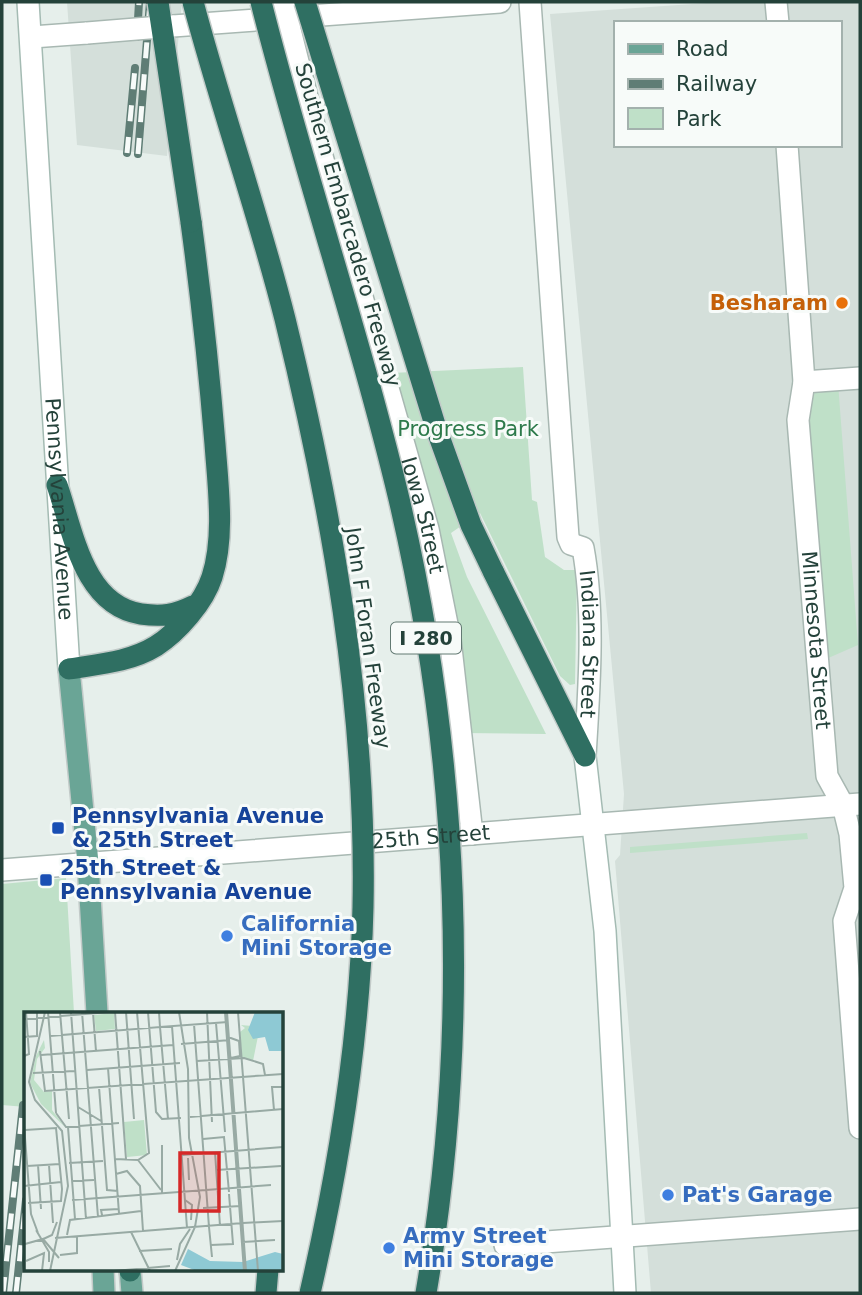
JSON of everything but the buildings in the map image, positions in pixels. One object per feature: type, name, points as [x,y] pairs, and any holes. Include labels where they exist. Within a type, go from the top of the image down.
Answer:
[{"type":"highway","points":[[69,669],[130,659],[156,646],[175,631],[205,594],[217,556],[217,474],[207,348],[158,2]]},
{"type":"highway","name":"John F Foran Freeway","points":[[193,2],[284,315],[306,411],[337,579],[360,761],[363,909],[359,978],[339,1149],[310,1293]]},
{"type":"highway","name":"Southern Embarcadero Freeway","points":[[261,2],[398,497],[417,583],[442,746],[451,848],[455,993],[444,1163],[426,1293]]},
{"type":"highway","points":[[305,2],[436,428],[471,526],[585,756]]},
{"type":"highway","points":[[57,485],[83,562],[102,595],[117,606],[156,616],[174,615],[195,605]]},
{"type":"highway","points":[[265,1293],[268,1270]]},
{"type":"main road","name":"Pennsylvania Avenue","points":[[69,669],[88,863],[97,1012]]},
{"type":"main road","points":[[103,1270],[104,1293]]},
{"type":"main road","points":[[130,1270],[132,1293]]},
{"type":"street","name":"Pennsylvania Avenue","points":[[28,2],[69,669]]},
{"type":"street","points":[[32,37],[173,26],[284,10],[500,2]]},
{"type":"street","name":"Indiana Street","points":[[530,2],[568,537],[571,544],[583,548],[588,574],[588,711],[585,756],[605,931],[625,1293]]},
{"type":"street","points":[[776,2],[778,21]]},
{"type":"street","name":"Iowa Street","points":[[284,10],[428,529],[450,639],[472,834]]},
{"type":"street","name":"Minnesota Street","points":[[787,147],[804,382],[798,420],[827,776],[852,804],[850,834],[855,888],[844,921],[860,1128]]},
{"type":"street","points":[[804,382],[860,378]]},
{"type":"street","name":"25th Street","points":[[2,870],[852,804]]},
{"type":"street","points":[[505,1245],[860,1219]]},
{"type":"shaded area","points":[[67,2],[182,2],[167,156],[77,145]]},
{"type":"shaded area","points":[[721,2],[860,2],[860,1293],[651,1293],[615,861],[620,855],[624,794],[550,14]]},
{"type":"green space","name":"Progress Park","points":[[523,367],[532,500],[537,502],[545,557],[564,570],[577,570],[575,684],[570,685],[560,676],[480,513],[451,533],[467,577],[546,734],[462,733],[391,373]]},
{"type":"green space","points":[[838,383],[858,645],[826,659],[804,416],[809,399],[824,384]]},
{"type":"green space","points":[[807,833],[808,839],[630,853],[630,847]]},
{"type":"green space","points":[[66,878],[74,1012],[24,1012],[24,1107],[2,1105],[2,884]]},
{"type":"railway","points":[[137,37],[139,2]]},
{"type":"railway","points":[[138,154],[150,2]]},
{"type":"railway","points":[[127,153],[135,68]]},
{"type":"railway","points":[[3,1293],[23,1105]]},
{"type":"railway","points":[[16,1293],[24,1219]]},
{"type":"place","name":"Besharam","points":[[842,303]]},
{"type":"place","name":"Pennsylvania Avenue & 25th Street","points":[[58,828]]},
{"type":"place","name":"25th Street & Pennsylvania Avenue","points":[[46,880]]},
{"type":"place","name":"California Mini Storage","points":[[227,936]]},
{"type":"place","name":"Pat's Garage","points":[[668,1195]]},
{"type":"place","name":"Army Street Mini Storage","points":[[389,1248]]}]
